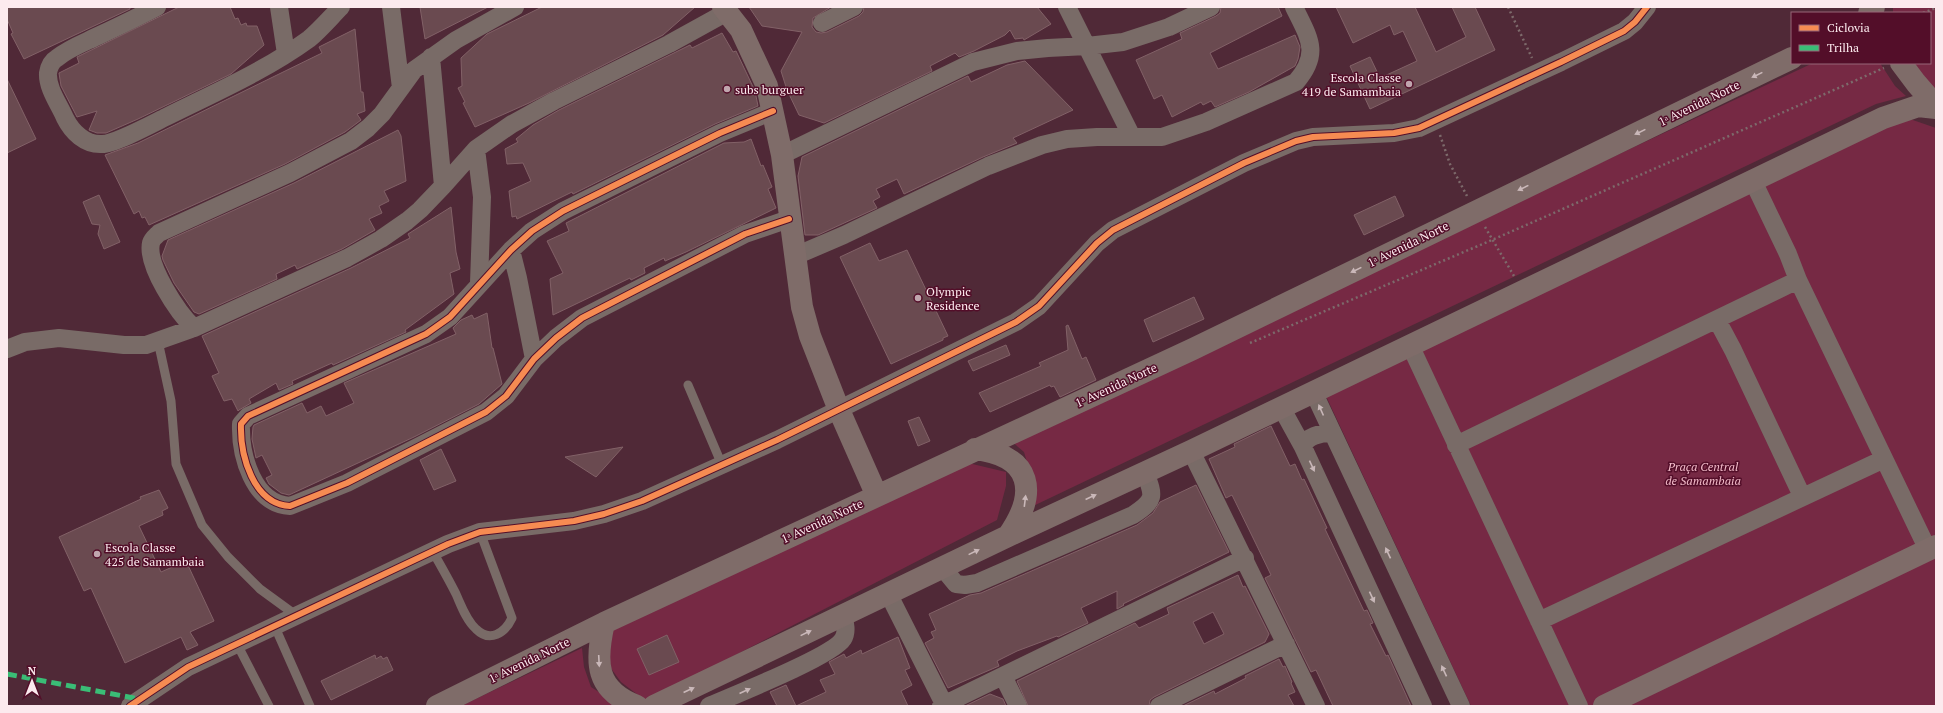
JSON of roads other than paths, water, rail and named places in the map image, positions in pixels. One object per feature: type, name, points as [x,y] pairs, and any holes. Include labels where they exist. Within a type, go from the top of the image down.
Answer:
[{"type":"main road","points":[[725,10],[741,30],[768,86],[782,155],[789,219],[802,307],[810,336],[839,410],[877,496]]},
{"type":"main road","name":"1ᵃ Avenida Norte","points":[[437,706],[604,623],[1179,355],[1791,58]]},
{"type":"main road","points":[[1895,65],[1916,84],[1936,107]]},
{"type":"main road","points":[[665,704],[942,567],[1191,451],[1313,391],[1524,292],[1899,111],[1918,106],[1936,107]]},
{"type":"main road","points":[[975,449],[996,453],[1005,457],[1023,474],[1025,481],[1025,503],[1023,513],[1008,536]]},
{"type":"main road","points":[[1604,706],[1932,548]]},
{"type":"main road","points":[[604,623],[598,658],[602,678],[615,694],[637,706]]},
{"type":"street","points":[[157,7],[77,46],[57,57],[51,64],[48,76],[52,90],[68,124],[75,133],[82,138],[93,143],[103,144],[137,131],[222,90],[286,54],[310,38],[341,7]]},
{"type":"street","points":[[279,7],[286,54]]},
{"type":"street","points":[[391,7],[401,88]]},
{"type":"street","points":[[194,328],[176,306],[153,263],[151,241],[159,233],[290,172],[351,141],[368,128],[382,114],[414,70],[456,40],[515,7]]},
{"type":"street","points":[[822,22],[854,7]]},
{"type":"street","points":[[1067,7],[1132,137]]},
{"type":"street","points":[[782,155],[973,62],[1017,51],[1087,46],[1130,40],[1169,27],[1211,7]]},
{"type":"street","points":[[795,256],[851,232],[988,166],[1042,145],[1067,139],[1162,137],[1206,122],[1296,82],[1306,70],[1311,49],[1294,7]]},
{"type":"street","points":[[130,706],[188,667],[448,544],[480,532],[574,521],[604,514],[642,500],[722,464],[839,410],[1016,322],[1039,306],[1097,243],[1113,230],[1244,163],[1282,146],[1313,137],[1394,133],[1419,128],[1624,31],[1635,22],[1647,7]]},
{"type":"street","points":[[7,349],[25,342],[58,338],[124,345],[146,345],[194,328],[347,258],[381,239],[407,222],[443,186],[476,149],[512,124],[669,44],[725,10]]},
{"type":"street","points":[[431,57],[443,186]]},
{"type":"street","points":[[773,111],[720,133],[563,211],[532,231],[479,283],[450,317],[426,334],[248,416],[241,424],[240,435],[244,456],[252,476],[262,494],[281,506],[290,506],[347,483],[486,412],[506,396],[534,359],[556,338],[582,318],[745,234],[789,219]]},
{"type":"street","points":[[476,149],[482,197],[479,283]]},
{"type":"street","points":[[1753,181],[1788,254],[1798,280],[1884,459],[1932,548]]},
{"type":"street","points":[[511,250],[534,359]]},
{"type":"street","points":[[1456,445],[1798,280]]},
{"type":"street","points":[[1717,320],[1733,350],[1802,496]]},
{"type":"street","points":[[1410,345],[1579,706]]},
{"type":"street","points":[[1313,391],[1461,706]]},
{"type":"street","points":[[1281,407],[1303,447],[1422,706]]},
{"type":"street","points":[[1303,447],[1309,439],[1316,435],[1332,433]]},
{"type":"street","points":[[1191,451],[1245,558],[1316,706]]},
{"type":"street","points":[[1540,621],[1802,496],[1884,459]]},
{"type":"street","points":[[942,567],[956,584],[965,585],[977,583],[1134,515],[1147,506],[1151,498],[1152,490],[1145,472]]},
{"type":"street","points":[[888,593],[943,705],[1245,558]]},
{"type":"street","points":[[709,706],[817,658],[836,647],[843,639],[845,629],[845,621],[842,616]]},
{"type":"street","points":[[1160,706],[1286,644]]},
{"type":"street","points":[[1003,676],[1018,706]]},
{"type":"lane","points":[[158,341],[171,401],[176,464],[202,525],[228,557],[260,589],[297,616]]},
{"type":"lane","points":[[688,385],[722,464]]},
{"type":"lane","points":[[433,552],[467,616],[476,629],[487,636],[499,635],[508,628],[512,618],[480,532]]},
{"type":"lane","points":[[275,627],[310,706]]},
{"type":"lane","points":[[237,644],[269,706]]},
{"type":"place","name":"Escola Classe 419 de Samambaia","points":[[1409,84]]},
{"type":"place","name":"subs burguer","points":[[727,89]]},
{"type":"place","name":"Olympic Residence","points":[[918,298]]},
{"type":"place","name":"Escola Classe 425 de Samambaia","points":[[97,554]]},
{"type":"park label","name":"Praça Central de Samambaia","points":[[1703,473]]}]
